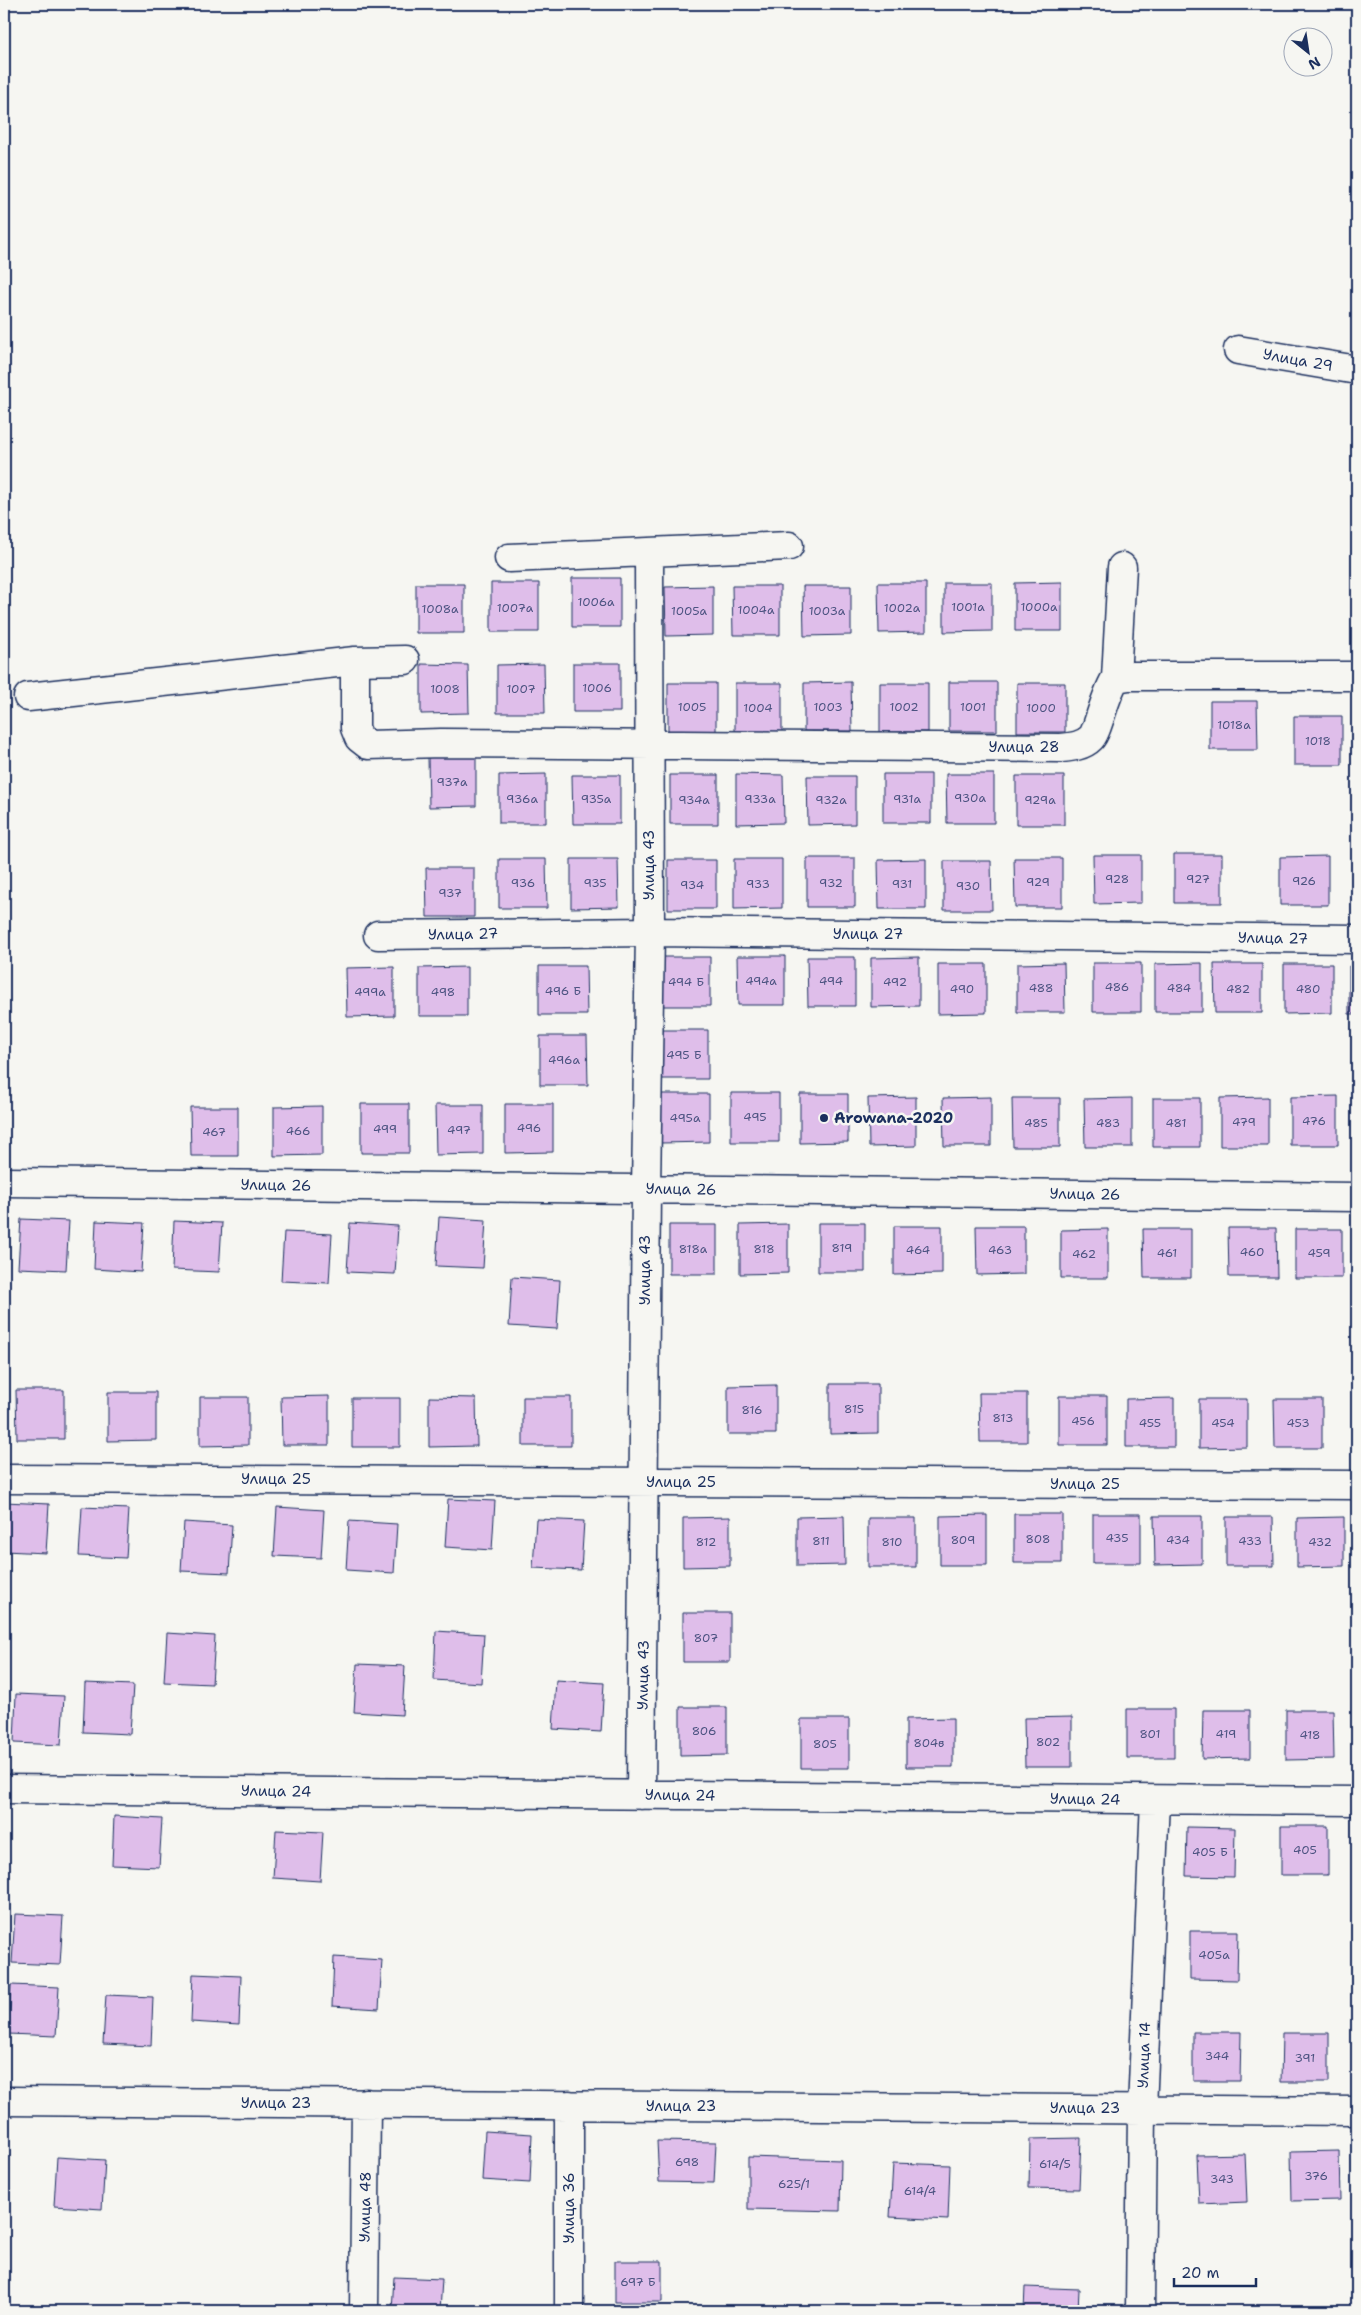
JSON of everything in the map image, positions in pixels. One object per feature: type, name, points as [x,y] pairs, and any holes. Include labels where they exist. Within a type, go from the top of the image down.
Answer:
[{"type":"street","name":"Улица 29","points":[[1238,350],[1357,370]]},
{"type":"street","points":[[509,558],[789,546]]},
{"type":"street","name":"Улица 43","points":[[642,1795],[646,1189],[650,932],[648,745],[649,552]]},
{"type":"street","points":[[1122,567],[1116,678],[1139,676],[1357,676]]},
{"type":"street","points":[[28,697],[355,661],[406,660]]},
{"type":"street","name":"Улица 28","points":[[355,661],[355,728],[358,738],[368,745],[1061,748],[1079,746],[1092,738],[1109,688],[1116,678]]},
{"type":"street","name":"Улица 27","points":[[378,936],[650,932],[1357,939]]},
{"type":"street","name":"Улица 26","points":[[4,1182],[1357,1197]]},
{"type":"street","name":"Улица 25","points":[[4,1479],[1357,1485]]},
{"type":"street","name":"Улица 24","points":[[4,1789],[1357,1801]]},
{"type":"street","name":"Улица 14","points":[[1140,2311],[1142,2109],[1155,1800]]},
{"type":"street","name":"Улица 23","points":[[4,2101],[1357,2111]]},
{"type":"street","name":"Улица 48","points":[[364,2311],[366,2103]]},
{"type":"street","name":"Улица 36","points":[[569,2105],[569,2311]]},
{"type":"building","points":[[572,578],[620,578],[620,627],[572,627]]},
{"type":"building","points":[[1062,582],[1062,631],[1015,631],[1015,583]]},
{"type":"building","points":[[491,583],[539,583],[539,632],[491,632]]},
{"type":"building","points":[[878,583],[926,583],[926,632],[879,633]]},
{"type":"building","points":[[944,583],[992,583],[992,631],[944,632]]},
{"type":"building","points":[[416,584],[464,584],[464,633],[416,633]]},
{"type":"building","points":[[713,586],[713,635],[666,636],[665,587]]},
{"type":"building","points":[[732,586],[780,586],[780,635],[733,635]]},
{"type":"building","points":[[803,586],[851,586],[851,635],[804,636]]},
{"type":"building","points":[[573,663],[620,663],[620,712],[573,712]]},
{"type":"building","points":[[421,664],[468,665],[469,713],[421,714]]},
{"type":"building","points":[[544,664],[545,713],[497,713],[497,665]]},
{"type":"building","points":[[851,682],[852,731],[804,731],[804,683]]},
{"type":"building","points":[[949,682],[997,682],[997,731],[949,731]]},
{"type":"building","points":[[668,683],[716,683],[716,732],[668,732]]},
{"type":"building","points":[[735,683],[782,683],[782,732],[735,732]]},
{"type":"building","points":[[880,683],[928,683],[928,732],[880,732]]},
{"type":"building","points":[[1017,683],[1065,683],[1065,732],[1017,732]]},
{"type":"building","points":[[1210,701],[1257,701],[1258,750],[1210,750]]},
{"type":"building","points":[[1294,716],[1342,716],[1342,765],[1294,765]]},
{"type":"building","points":[[428,757],[476,757],[476,806],[429,807]]},
{"type":"building","points":[[546,774],[546,823],[499,823],[499,775]]},
{"type":"building","points":[[736,774],[783,775],[784,823],[736,824]]},
{"type":"building","points":[[883,774],[931,774],[931,823],[883,823]]},
{"type":"building","points":[[946,774],[994,774],[994,823],[947,823]]},
{"type":"building","points":[[572,775],[620,775],[620,824],[573,824]]},
{"type":"building","points":[[670,775],[718,775],[718,824],[670,824]]},
{"type":"building","points":[[807,776],[855,776],[855,824],[808,825]]},
{"type":"building","points":[[1016,776],[1064,776],[1064,825],[1016,825]]},
{"type":"building","points":[[1174,854],[1222,854],[1222,903],[1174,903]]},
{"type":"building","points":[[1093,855],[1141,855],[1141,903],[1094,904]]},
{"type":"building","points":[[1328,856],[1328,905],[1280,905],[1280,857]]},
{"type":"building","points":[[807,858],[855,858],[855,907],[807,907]]},
{"type":"building","points":[[1014,858],[1062,858],[1062,907],[1015,907]]},
{"type":"building","points":[[499,859],[546,859],[547,908],[499,908]]},
{"type":"building","points":[[571,859],[618,859],[619,907],[571,908]]},
{"type":"building","points":[[734,859],[782,859],[782,908],[734,909]]},
{"type":"building","points":[[926,859],[926,909],[879,909],[878,860]]},
{"type":"building","points":[[668,860],[716,860],[716,909],[668,909]]},
{"type":"building","points":[[944,861],[991,861],[992,910],[944,910]]},
{"type":"building","points":[[426,868],[474,868],[474,917],[427,917]]},
{"type":"building","points":[[737,956],[785,956],[785,1005],[738,1005]]},
{"type":"building","points":[[663,957],[710,957],[710,1006],[663,1006]]},
{"type":"building","points":[[807,957],[855,957],[855,1006],[808,1006]]},
{"type":"building","points":[[919,957],[919,1006],[871,1007],[871,958]]},
{"type":"building","points":[[1064,963],[1065,1012],[1017,1012],[1017,964]]},
{"type":"building","points":[[1093,963],[1141,963],[1141,1012],[1093,1012]]},
{"type":"building","points":[[1202,963],[1202,1012],[1155,1012],[1155,964]]},
{"type":"building","points":[[938,964],[986,964],[986,1013],[938,1014]]},
{"type":"building","points":[[1214,964],[1262,964],[1262,1013],[1215,1013]]},
{"type":"building","points":[[1284,964],[1332,964],[1332,1013],[1284,1014]]},
{"type":"building","points":[[1357,965],[1357,1014],[1349,1014],[1349,966]]},
{"type":"building","points":[[539,966],[586,966],[587,1015],[539,1015]]},
{"type":"building","points":[[394,967],[394,1016],[347,1017],[346,968]]},
{"type":"building","points":[[467,967],[467,1016],[419,1016],[419,968]]},
{"type":"building","points":[[660,1030],[708,1030],[708,1079],[661,1079]]},
{"type":"building","points":[[540,1036],[587,1036],[588,1085],[540,1085]]},
{"type":"building","points":[[731,1093],[779,1093],[779,1142],[731,1142]]},
{"type":"building","points":[[661,1094],[709,1094],[709,1142],[661,1143]]},
{"type":"building","name":"Arowana-2020","points":[[800,1094],[848,1094],[848,1142],[800,1143]]},
{"type":"building","points":[[1338,1096],[1338,1145],[1290,1145],[1290,1097]]},
{"type":"building","points":[[916,1097],[916,1146],[869,1147],[868,1098]]},
{"type":"building","points":[[991,1097],[991,1146],[944,1146],[943,1098]]},
{"type":"building","points":[[1268,1097],[1268,1146],[1220,1146],[1220,1098]]},
{"type":"building","points":[[1012,1098],[1060,1098],[1060,1147],[1013,1147]]},
{"type":"building","points":[[1132,1098],[1132,1147],[1085,1147],[1084,1099]]},
{"type":"building","points":[[1153,1098],[1200,1098],[1200,1147],[1153,1147]]},
{"type":"building","points":[[361,1104],[409,1104],[409,1153],[361,1153]]},
{"type":"building","points":[[505,1104],[553,1104],[553,1152],[505,1153]]},
{"type":"building","points":[[435,1105],[483,1105],[483,1154],[436,1155]]},
{"type":"building","points":[[322,1106],[322,1155],[274,1156],[274,1107]]},
{"type":"building","points":[[190,1107],[238,1107],[238,1156],[191,1156]]},
{"type":"building","points":[[439,1217],[486,1220],[483,1268],[436,1266]]},
{"type":"building","points":[[21,1219],[69,1221],[66,1270],[18,1268]]},
{"type":"building","points":[[96,1221],[144,1223],[141,1272],[94,1269]]},
{"type":"building","points":[[174,1221],[222,1223],[219,1272],[172,1270]]},
{"type":"building","points":[[350,1223],[398,1226],[395,1274],[347,1272]]},
{"type":"building","points":[[818,1223],[865,1223],[865,1272],[818,1272]]},
{"type":"building","points":[[788,1224],[788,1273],[740,1274],[740,1225]]},
{"type":"building","points":[[669,1225],[717,1225],[717,1274],[669,1274]]},
{"type":"building","points":[[894,1226],[942,1226],[942,1274],[894,1275]]},
{"type":"building","points":[[976,1226],[1024,1226],[1024,1274],[977,1275]]},
{"type":"building","points":[[1228,1228],[1276,1228],[1277,1277],[1229,1277]]},
{"type":"building","points":[[1108,1229],[1108,1278],[1061,1278],[1061,1230]]},
{"type":"building","points":[[1143,1229],[1191,1229],[1191,1278],[1144,1278]]},
{"type":"building","points":[[1295,1229],[1342,1229],[1342,1278],[1295,1278]]},
{"type":"building","points":[[284,1232],[332,1234],[329,1283],[281,1281]]},
{"type":"building","points":[[512,1277],[560,1280],[557,1329],[509,1326]]},
{"type":"building","points":[[830,1384],[878,1384],[878,1433],[830,1434]]},
{"type":"building","points":[[776,1385],[776,1434],[728,1434],[728,1386]]},
{"type":"building","points":[[16,1390],[64,1390],[64,1439],[17,1439]]},
{"type":"building","points":[[108,1392],[156,1392],[156,1440],[108,1441]]},
{"type":"building","points":[[979,1393],[1027,1393],[1027,1442],[980,1442]]},
{"type":"building","points":[[329,1396],[329,1445],[282,1445],[281,1397]]},
{"type":"building","points":[[1059,1396],[1107,1396],[1107,1445],[1059,1445]]},
{"type":"building","points":[[200,1397],[248,1397],[248,1445],[200,1446]]},
{"type":"building","points":[[429,1397],[476,1398],[477,1446],[429,1447]]},
{"type":"building","points":[[523,1397],[571,1397],[571,1446],[523,1446]]},
{"type":"building","points":[[352,1398],[400,1398],[400,1447],[352,1447]]},
{"type":"building","points":[[1174,1398],[1174,1447],[1126,1447],[1126,1399]]},
{"type":"building","points":[[1199,1399],[1247,1399],[1247,1447],[1199,1448]]},
{"type":"building","points":[[1274,1399],[1322,1399],[1322,1448],[1275,1448]]},
{"type":"building","points":[[448,1499],[495,1501],[492,1550],[445,1547]]},
{"type":"building","points":[[4,1502],[49,1504],[46,1553],[4,1551]]},
{"type":"building","points":[[82,1507],[129,1509],[126,1558],[79,1556]]},
{"type":"building","points":[[277,1507],[324,1510],[321,1558],[274,1556]]},
{"type":"building","points":[[1014,1514],[1062,1514],[1062,1563],[1014,1563]]},
{"type":"building","points":[[1093,1514],[1141,1514],[1141,1563],[1093,1563]]},
{"type":"building","points":[[987,1515],[987,1565],[940,1565],[940,1516]]},
{"type":"building","points":[[844,1516],[845,1565],[797,1566],[797,1517]]},
{"type":"building","points":[[1154,1516],[1202,1516],[1202,1564],[1155,1565]]},
{"type":"building","points":[[730,1517],[730,1566],[683,1567],[683,1518]]},
{"type":"building","points":[[1226,1517],[1273,1517],[1274,1566],[1226,1566]]},
{"type":"building","points":[[1344,1517],[1344,1566],[1297,1567],[1297,1518]]},
{"type":"building","points":[[868,1518],[916,1518],[916,1567],[868,1567]]},
{"type":"building","points":[[536,1519],[584,1521],[581,1570],[533,1568]]},
{"type":"building","points":[[349,1521],[397,1524],[394,1573],[346,1570]]},
{"type":"building","points":[[184,1522],[232,1525],[229,1573],[181,1571]]},
{"type":"building","points":[[683,1613],[730,1613],[730,1662],[683,1662]]},
{"type":"building","points":[[436,1631],[484,1634],[481,1683],[434,1680]]},
{"type":"building","points":[[167,1633],[215,1636],[212,1684],[164,1682]]},
{"type":"building","points":[[357,1664],[405,1666],[402,1715],[354,1712]]},
{"type":"building","points":[[556,1680],[604,1683],[601,1732],[553,1729]]},
{"type":"building","points":[[85,1683],[133,1685],[130,1734],[83,1732]]},
{"type":"building","points":[[16,1694],[64,1696],[61,1745],[14,1743]]},
{"type":"building","points":[[680,1707],[727,1707],[727,1755],[680,1756]]},
{"type":"building","points":[[1127,1709],[1174,1709],[1174,1758],[1127,1758]]},
{"type":"building","points":[[1203,1710],[1250,1710],[1250,1758],[1202,1759]]},
{"type":"building","points":[[1286,1710],[1333,1710],[1334,1759],[1286,1760]]},
{"type":"building","points":[[1072,1717],[1072,1767],[1025,1767],[1024,1718]]},
{"type":"building","points":[[953,1718],[953,1767],[906,1767],[906,1719]]},
{"type":"building","points":[[801,1719],[849,1719],[849,1768],[801,1768]]},
{"type":"building","points":[[114,1816],[162,1819],[159,1867],[112,1865]]},
{"type":"building","points":[[1281,1826],[1328,1826],[1328,1875],[1281,1875]]},
{"type":"building","points":[[1187,1827],[1235,1828],[1234,1877],[1186,1876]]},
{"type":"building","points":[[276,1830],[323,1832],[320,1881],[273,1878]]},
{"type":"building","points":[[15,1914],[63,1916],[60,1965],[12,1963]]},
{"type":"building","points":[[1190,1931],[1238,1931],[1237,1980],[1190,1979]]},
{"type":"building","points":[[334,1957],[382,1960],[379,2009],[332,2006]]},
{"type":"building","points":[[193,1974],[241,1976],[239,2025],[191,2022]]},
{"type":"building","points":[[11,1985],[59,1987],[56,2036],[8,2034]]},
{"type":"building","points":[[106,1995],[153,1997],[151,2046],[103,2044]]},
{"type":"building","points":[[1193,2032],[1241,2032],[1240,2081],[1193,2081]]},
{"type":"building","points":[[1282,2033],[1329,2033],[1329,2082],[1281,2082]]},
{"type":"building","points":[[485,2131],[532,2134],[530,2183],[482,2180]]},
{"type":"building","points":[[1081,2138],[1079,2189],[1029,2188],[1030,2139]]},
{"type":"building","points":[[657,2141],[716,2142],[714,2183],[659,2182]]},
{"type":"building","points":[[1339,2151],[1340,2200],[1292,2201],[1291,2152]]},
{"type":"building","points":[[1245,2154],[1247,2202],[1199,2204],[1197,2155]]},
{"type":"building","points":[[57,2157],[105,2160],[102,2209],[54,2206]]},
{"type":"building","points":[[748,2157],[841,2160],[840,2211],[748,2209]]},
{"type":"building","points":[[893,2163],[950,2165],[948,2220],[890,2217]]},
{"type":"building","points":[[615,2261],[662,2261],[662,2302],[615,2302]]},
{"type":"building","points":[[394,2277],[442,2279],[440,2311],[392,2311]]},
{"type":"building","points":[[1025,2287],[1079,2289],[1078,2311],[1024,2311]]},
{"type":"place","name":"Arowana-2020","points":[[824,1118]]}]
